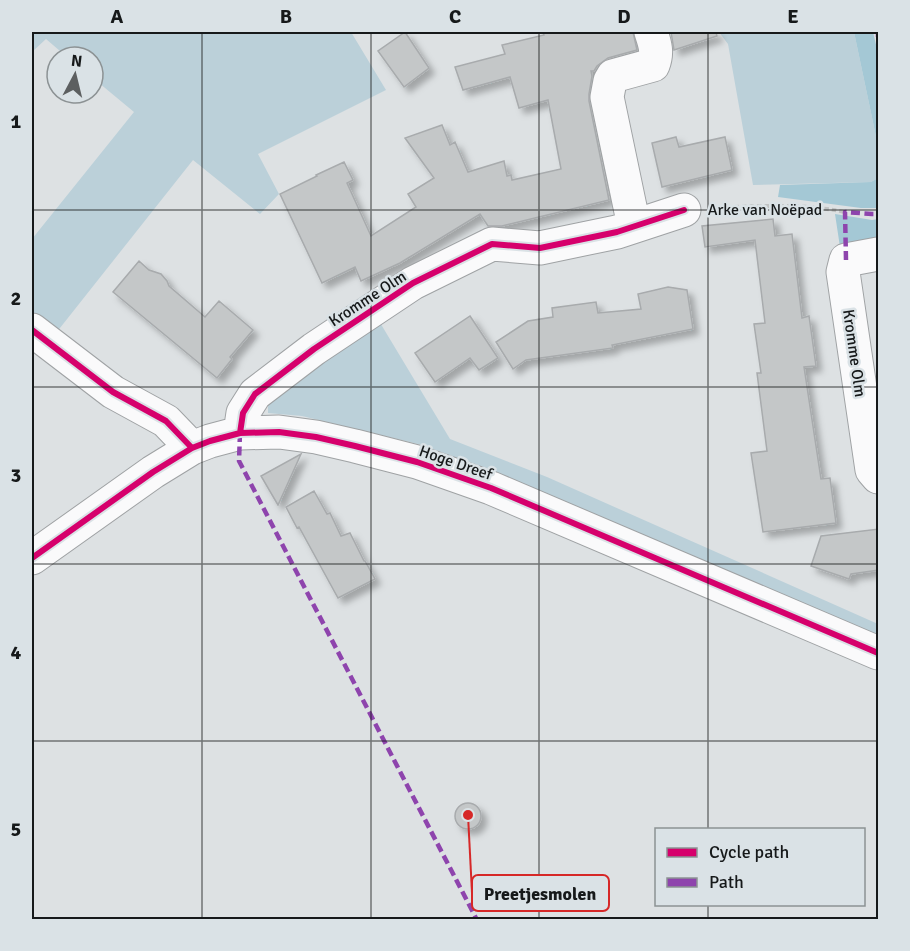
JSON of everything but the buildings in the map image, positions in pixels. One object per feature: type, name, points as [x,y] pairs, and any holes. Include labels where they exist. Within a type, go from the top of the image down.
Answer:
[{"type":"street","points":[[634,226],[607,97],[613,76],[653,64],[657,49],[651,32]]},
{"type":"street","name":"Kromme Olm","points":[[240,433],[243,413],[255,394],[314,349],[413,283],[492,244],[540,248],[617,232],[684,210]]},
{"type":"street","name":"Kromme Olm","points":[[879,254],[846,260],[843,272],[872,470],[879,477]]},
{"type":"street","points":[[32,330],[113,392],[166,422],[192,448]]},
{"type":"street","name":"Hoge Dreef","points":[[32,558],[153,472],[192,448],[240,433],[279,432],[316,437],[417,462],[492,488],[879,653]]},
{"type":"shaded area","points":[[32,32],[351,32],[386,90],[258,154],[279,194],[260,214],[193,160],[56,333],[32,314],[32,239],[134,112],[105,88],[105,45],[53,45],[46,39],[32,52]]},
{"type":"shaded area","points":[[719,32],[854,32],[878,146],[878,178],[871,182],[753,185],[728,44]]},
{"type":"shaded area","points":[[854,32],[873,32],[878,53],[878,146]]},
{"type":"shaded area","points":[[878,178],[878,208],[861,208],[778,197],[780,185],[871,182]]},
{"type":"shaded area","points":[[835,214],[878,219],[878,240],[840,247]]},
{"type":"shaded area","points":[[379,321],[450,439],[547,477],[878,624],[878,635],[511,479],[422,445],[302,416],[268,413],[268,397]]},
{"type":"marked path","points":[[878,32],[878,37]]},
{"type":"marked path","points":[[846,260],[845,212],[878,214]]},
{"type":"marked path","points":[[240,433],[239,461],[477,920]]},
{"type":"cycle path","points":[[240,433],[243,413],[255,394],[314,349],[413,283],[492,244],[540,248],[617,232],[684,210]]},
{"type":"cycle path","points":[[32,330],[113,392],[166,421],[192,448]]},
{"type":"cycle path","points":[[32,558],[153,472],[192,448],[240,433],[279,432],[316,437],[417,462],[491,488],[878,653]]},
{"type":"place","name":"Preetjesmolen","points":[[468,815]]}]
